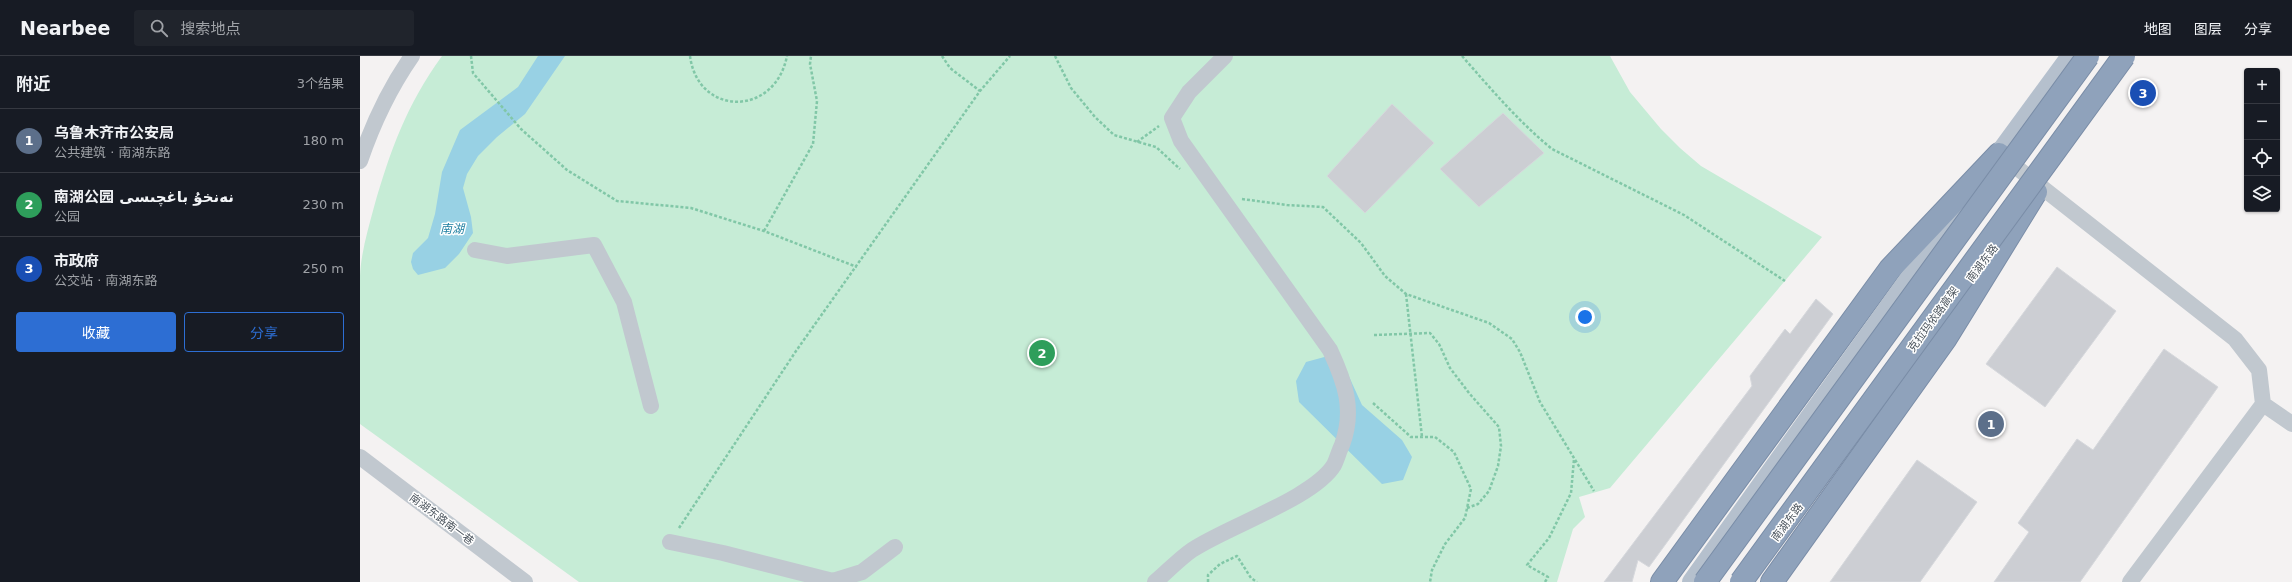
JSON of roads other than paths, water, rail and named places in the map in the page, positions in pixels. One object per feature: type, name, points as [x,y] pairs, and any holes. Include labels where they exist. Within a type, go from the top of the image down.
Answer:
[{"type":"highway","points":[[1705,582],[2088,56]]},
{"type":"highway","name":"克拉玛依路高架","points":[[1741,582],[2124,56]]},
{"type":"highway","points":[[1662,582],[1890,269],[1999,154]]},
{"type":"highway","points":[[1772,582],[1946,338],[2039,187]]},
{"type":"main road","points":[[1692,582],[2071,56]]},
{"type":"main road","name":"南湖东路","points":[[1741,582],[2039,187],[2130,56]]},
{"type":"street","points":[[360,161],[373,125],[393,84],[412,56]]},
{"type":"street","points":[[1155,582],[1192,550],[1295,496],[1317,481],[1334,465],[1346,435],[1349,416],[1344,378],[1330,350],[1181,141],[1172,118],[1188,92],[1225,56]]},
{"type":"street","points":[[1999,154],[2039,187],[2235,339],[2259,370],[2263,404],[2130,582]]},
{"type":"street","points":[[475,250],[507,256],[594,245],[624,302],[651,406]]},
{"type":"street","points":[[2263,404],[2292,424]]},
{"type":"street","name":"南湖东路南一巷","points":[[360,457],[525,582]]},
{"type":"street","points":[[670,542],[723,553],[833,581],[862,572],[895,547]]},
{"type":"water","name":"南湖","points":[[538,56],[565,56],[525,114],[497,137],[478,156],[467,174],[463,188],[471,217],[473,233],[459,254],[445,268],[418,275],[413,269],[411,262],[413,253],[428,238],[435,214],[442,172],[460,130],[518,87]]},
{"type":"water","points":[[1328,356],[1346,370],[1362,405],[1402,440],[1412,457],[1403,480],[1382,484],[1299,402],[1296,381],[1306,362]]},
{"type":"place","name":"市政府","points":[[2143,93]]},
{"type":"place","name":"南湖公园 نەنخۇ باغچىسى","points":[[1042,353]]},
{"type":"place","name":"乌鲁木齐市公安局","points":[[1991,424]]}]
